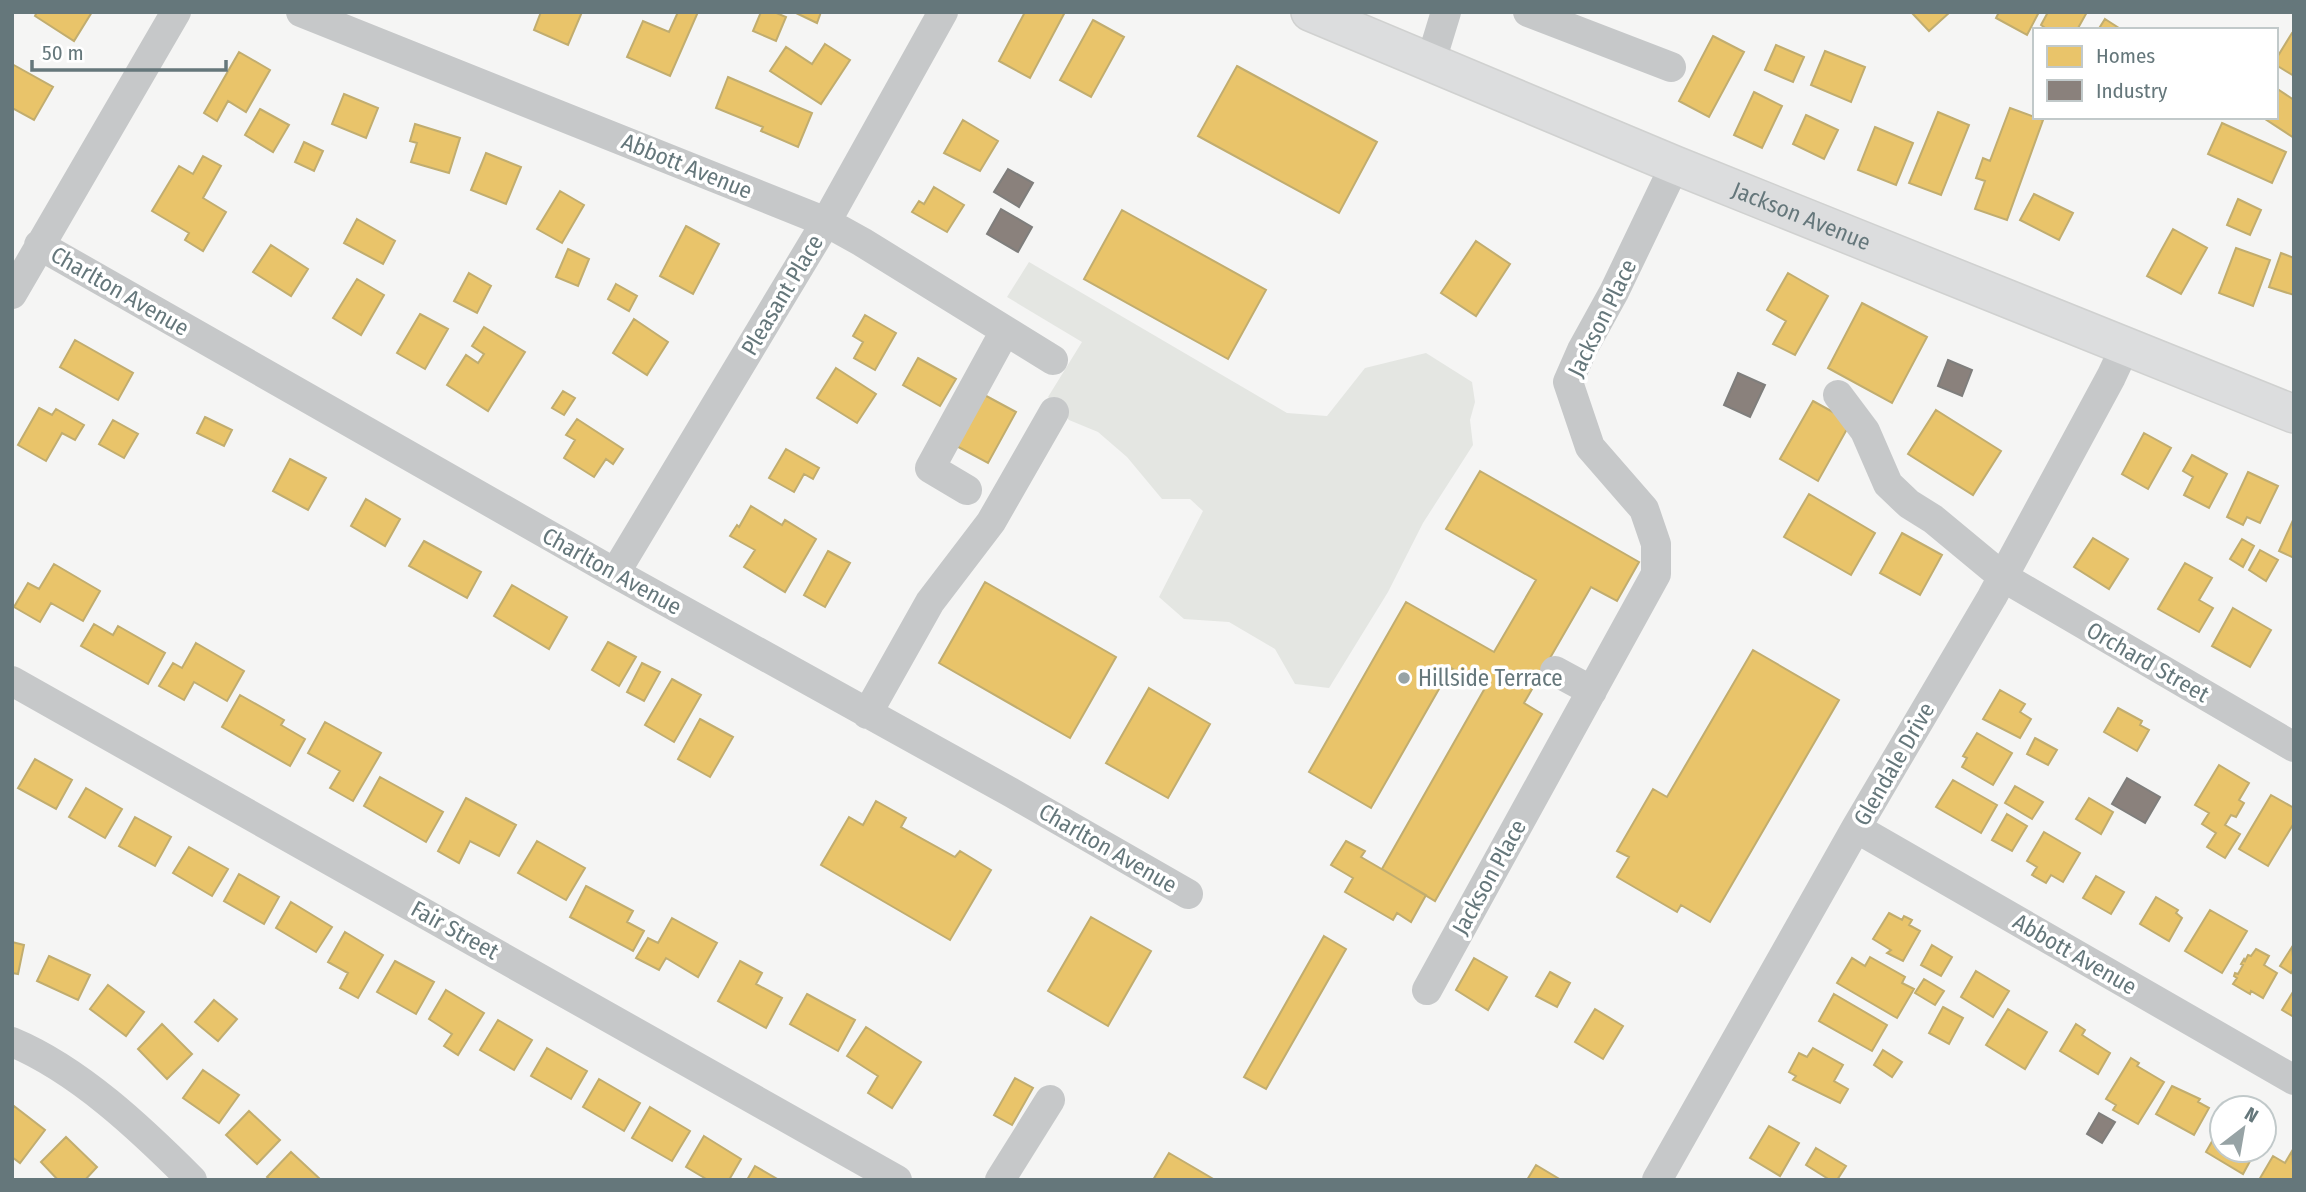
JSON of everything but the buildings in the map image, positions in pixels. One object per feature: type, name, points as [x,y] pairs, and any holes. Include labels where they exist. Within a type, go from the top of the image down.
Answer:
[{"type":"main road","name":"Jackson Avenue","points":[[1311,12],[1675,165],[2294,414]]},
{"type":"street","points":[[12,294],[176,12]]},
{"type":"street","name":"Abbott Avenue","points":[[301,12],[826,222],[1054,360]]},
{"type":"street","name":"Pleasant Place","points":[[615,573],[826,222],[943,12]]},
{"type":"street","points":[[1431,61],[1446,12]]},
{"type":"street","points":[[1528,12],[1671,67]]},
{"type":"street","name":"Jackson Place","points":[[1427,990],[1656,574],[1656,544],[1644,509],[1590,447],[1568,382],[1675,165]]},
{"type":"street","name":"Charlton Avenue","points":[[39,245],[615,573],[1188,894]]},
{"type":"street","points":[[967,490],[930,468],[1005,331]]},
{"type":"street","name":"Glendale Drive","points":[[1660,1179],[1856,828],[2003,577],[2126,345]]},
{"type":"street","name":"Orchard Street","points":[[1838,395],[1865,431],[1888,484],[1909,504],[1933,519],[2003,577],[2294,747]]},
{"type":"street","points":[[867,714],[930,602],[991,522],[1054,412]]},
{"type":"street","points":[[1555,671],[1592,691]]},
{"type":"street","name":"Fair Street","points":[[12,681],[897,1180]]},
{"type":"street","name":"Abbott Avenue","points":[[1856,828],[2294,1080]]},
{"type":"street","points":[[12,1042],[27,1048],[85,1086],[162,1150],[192,1180]]},
{"type":"street","points":[[1000,1180],[1050,1100]]},
{"type":"shaded area","points":[[1029,262],[1287,413],[1327,416],[1365,368],[1426,353],[1472,382],[1475,402],[1470,420],[1473,445],[1423,523],[1388,592],[1329,688],[1295,684],[1275,649],[1229,622],[1184,619],[1159,597],[1203,511],[1190,499],[1162,499],[1127,457],[1098,432],[1069,420],[1048,397],[1082,342],[1007,297]]},
{"type":"place","name":"Hillside Terrace","points":[[1404,678]]}]
